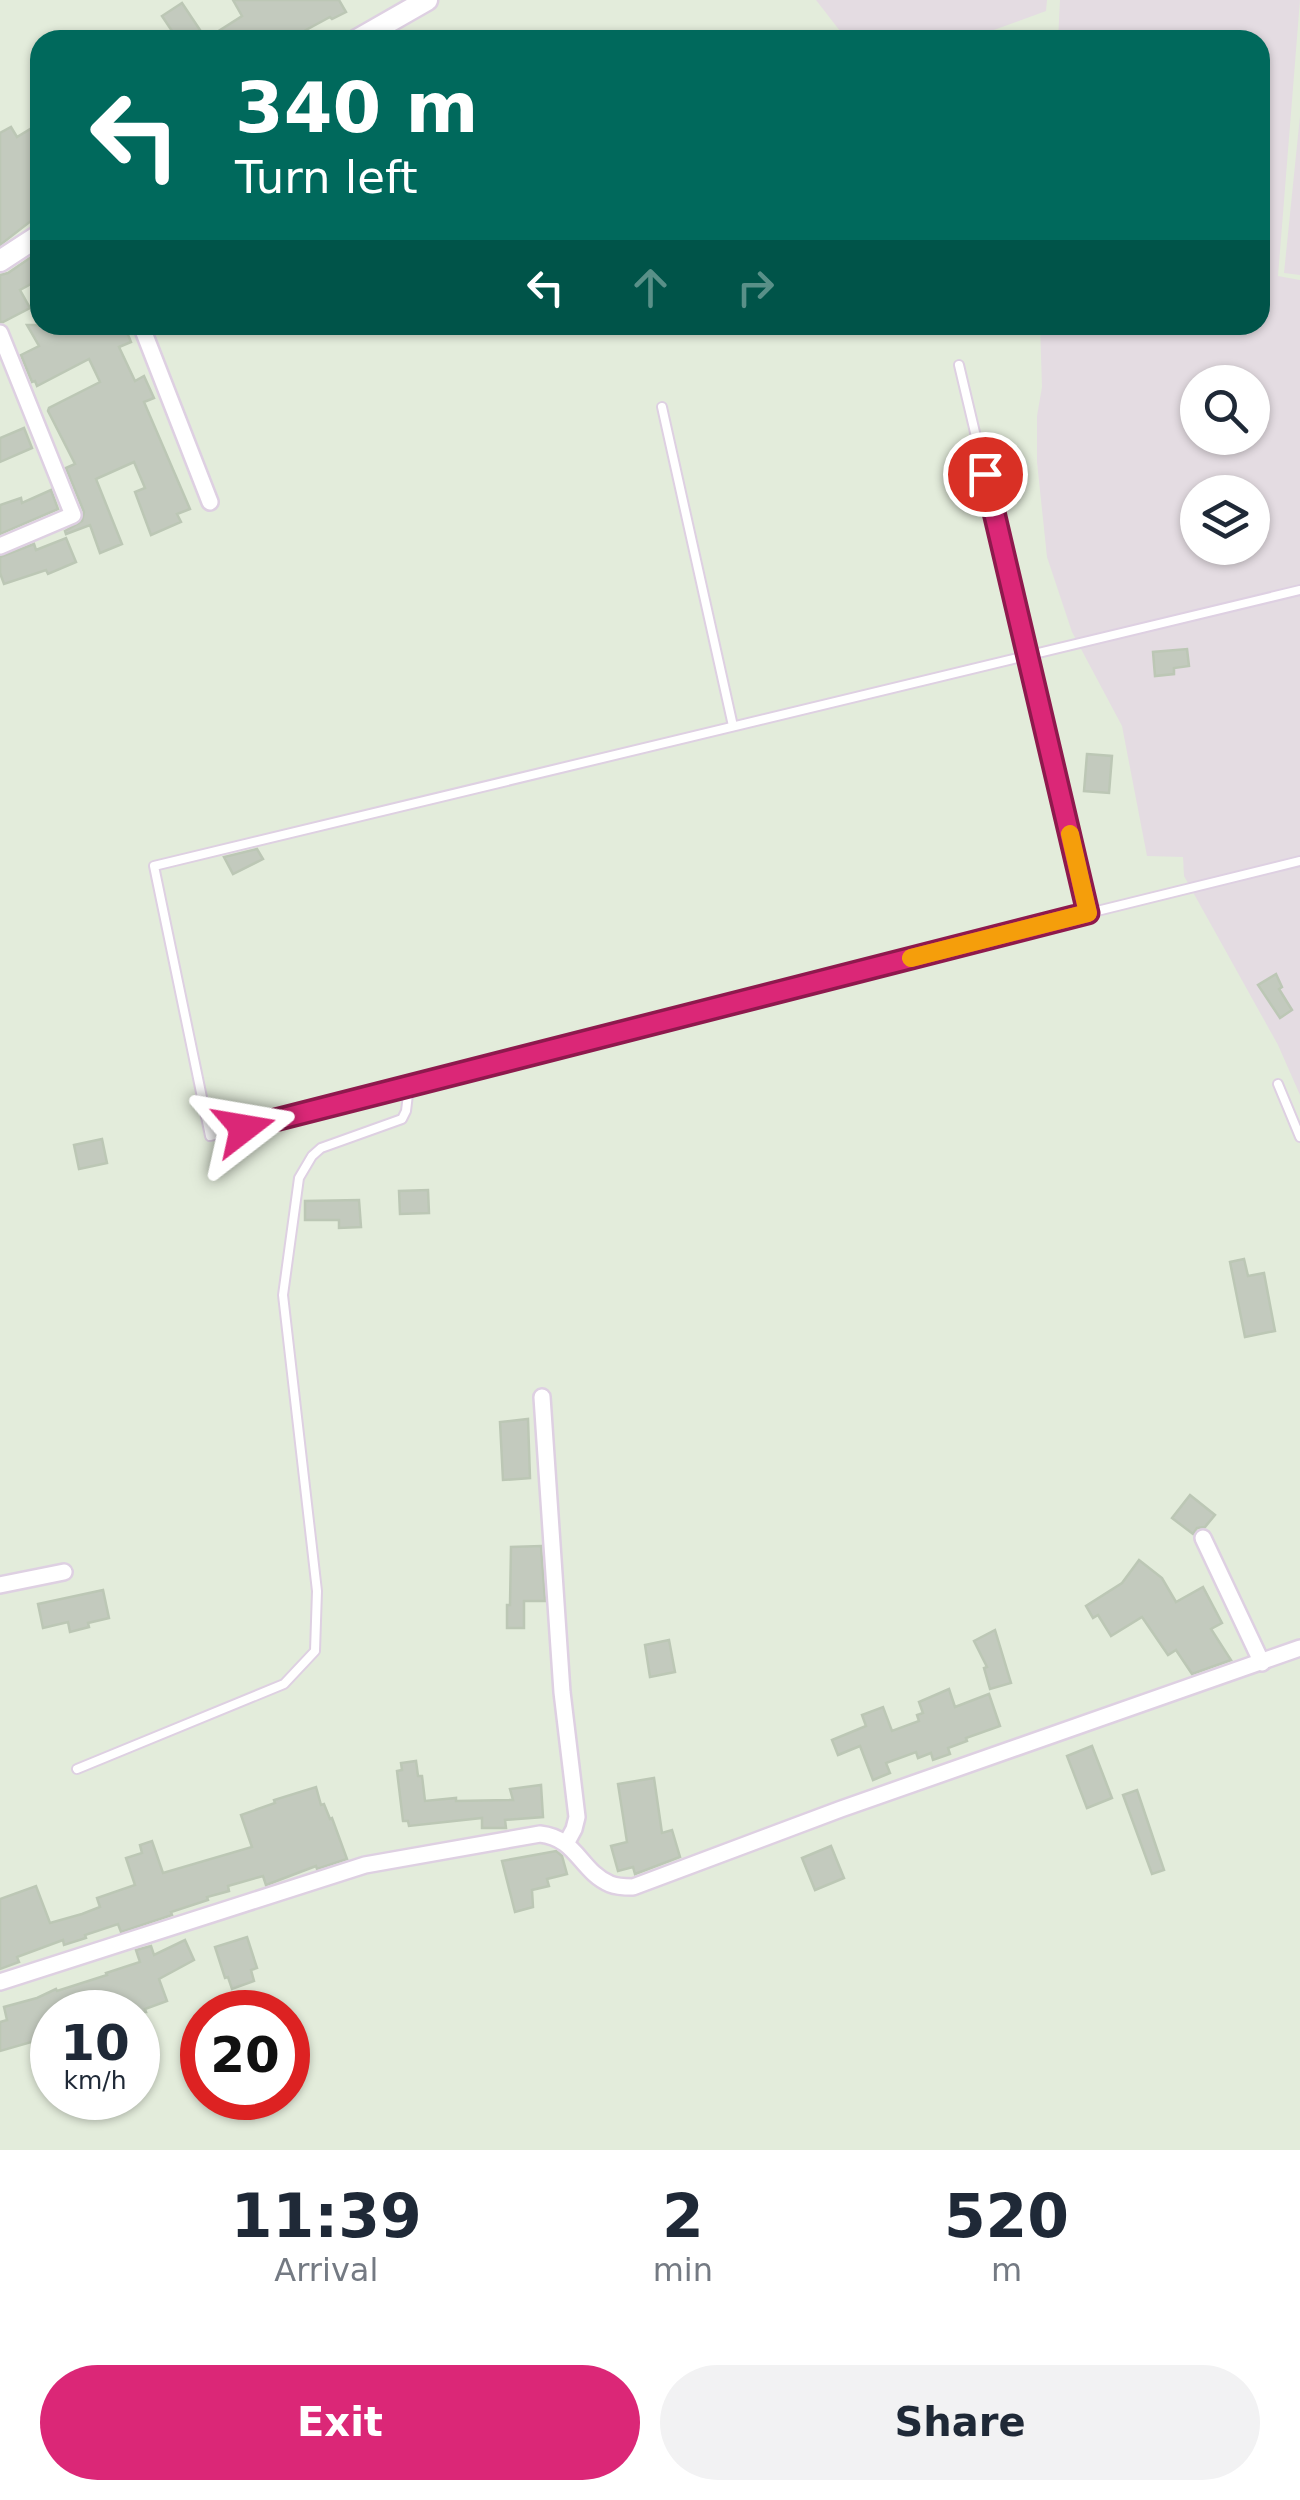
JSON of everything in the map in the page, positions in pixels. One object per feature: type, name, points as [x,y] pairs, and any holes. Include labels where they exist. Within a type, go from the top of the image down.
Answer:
[{"type":"street","points":[[375,30],[427,0]]},
{"type":"street","points":[[0,262],[30,242]]},
{"type":"street","points":[[0,333],[73,515],[0,546]]},
{"type":"street","points":[[144,335],[210,502]]},
{"type":"street","points":[[542,1397],[562,1692],[576,1817],[567,1842]]},
{"type":"street","points":[[1203,1538],[1262,1663]]},
{"type":"street","points":[[0,1585],[64,1572]]},
{"type":"street","points":[[0,1982],[365,1865],[540,1834],[567,1842],[599,1878],[614,1886],[633,1887],[841,1809],[1300,1648]]},
{"type":"lane","points":[[959,365],[1088,913]]},
{"type":"lane","points":[[662,407],[733,726]]},
{"type":"lane","points":[[1300,590],[154,866],[210,1136],[1300,861]]},
{"type":"lane","points":[[1278,1084],[1300,1137]]},
{"type":"lane","points":[[77,1769],[284,1684],[315,1651],[317,1592],[283,1294],[299,1178],[321,1148],[402,1119],[409,1086]]},
{"type":"shaded area","points":[[816,0],[1047,0],[1046,11],[994,30],[839,30]]},
{"type":"shaded area","points":[[1060,0],[1300,0],[1278,276],[1300,280],[1300,1095],[1278,1045],[1184,876],[1183,857],[1147,856],[1122,726],[1072,632],[1047,557],[1037,462],[1037,416],[1042,387],[1040,335],[1270,335],[1270,30],[1058,30]]},
{"type":"shaded area","points":[[1300,116],[1300,275],[1284,273]]},
{"type":"building","points":[[233,0],[339,0],[346,12],[306,30],[220,30],[242,16]]},
{"type":"building","points":[[182,3],[200,30],[171,30],[162,16]]},
{"type":"building","points":[[11,127],[17,137],[30,129],[30,222],[0,245],[0,133]]},
{"type":"building","points":[[30,258],[30,284],[20,290],[30,308],[0,322],[0,275]]},
{"type":"building","points":[[33,335],[128,335],[131,342],[119,347],[135,381],[144,376],[154,398],[144,402],[190,509],[177,514],[181,522],[151,535],[135,492],[145,488],[134,462],[96,479],[122,544],[100,553],[90,525],[66,534],[82,521],[84,512],[66,468],[75,464],[48,411],[100,382],[89,359],[37,386],[21,355],[39,346]]},
{"type":"building","points":[[24,428],[32,448],[0,462],[0,438]]},
{"type":"building","points":[[51,490],[58,509],[0,534],[0,505],[21,498],[22,503]]},
{"type":"building","points":[[66,538],[76,562],[48,574],[46,570],[4,584],[0,557],[34,544],[36,550]]},
{"type":"building","points":[[1187,649],[1189,666],[1174,668],[1174,674],[1155,676],[1153,652]]},
{"type":"building","points":[[1087,754],[1112,756],[1109,793],[1084,791]]},
{"type":"building","points":[[257,849],[263,859],[233,874],[224,857]]},
{"type":"building","points":[[1276,974],[1282,987],[1279,989],[1292,1010],[1280,1018],[1258,985]]},
{"type":"building","points":[[102,1139],[107,1163],[79,1169],[74,1145]]},
{"type":"building","points":[[428,1190],[429,1213],[400,1214],[399,1191]]},
{"type":"building","points":[[359,1200],[361,1227],[339,1228],[339,1220],[305,1220],[305,1201]]},
{"type":"building","points":[[1244,1259],[1248,1276],[1264,1273],[1275,1331],[1245,1337],[1230,1262]]},
{"type":"building","points":[[528,1419],[530,1478],[503,1480],[500,1422]]},
{"type":"building","points":[[1190,1495],[1215,1515],[1193,1534],[1172,1518]]},
{"type":"building","points":[[541,1546],[545,1601],[524,1601],[524,1628],[507,1628],[511,1547]]},
{"type":"building","points":[[1139,1560],[1162,1578],[1176,1602],[1203,1587],[1222,1623],[1211,1629],[1231,1660],[1192,1674],[1176,1650],[1168,1655],[1142,1617],[1111,1636],[1098,1615],[1093,1618],[1086,1606],[1122,1583]]},
{"type":"building","points":[[103,1590],[109,1618],[70,1632],[68,1622],[43,1628],[38,1604]]},
{"type":"building","points":[[995,1630],[1011,1683],[990,1689],[984,1668],[987,1667],[974,1641]]},
{"type":"building","points":[[669,1640],[675,1672],[650,1677],[645,1645]]},
{"type":"building","points":[[949,1689],[955,1707],[989,1694],[1000,1726],[966,1738],[967,1741],[948,1748],[950,1754],[933,1760],[931,1753],[918,1758],[916,1752],[886,1763],[890,1773],[873,1780],[860,1746],[838,1755],[832,1740],[866,1726],[862,1715],[883,1707],[892,1731],[919,1721],[917,1715],[923,1713],[919,1702]]},
{"type":"building","points":[[1092,1746],[1112,1798],[1087,1808],[1067,1756]]},
{"type":"building","points":[[416,1761],[425,1801],[513,1800],[510,1789],[541,1785],[543,1817],[505,1820],[506,1828],[482,1828],[482,1818],[409,1826],[408,1821],[403,1821],[397,1771],[402,1770],[401,1763]]},
{"type":"building","points":[[654,1778],[662,1833],[672,1830],[680,1857],[635,1874],[633,1867],[618,1871],[611,1846],[627,1842],[618,1784]]},
{"type":"building","points":[[316,1787],[347,1859],[266,1885],[263,1876],[228,1886],[229,1891],[171,1912],[172,1915],[121,1932],[118,1924],[64,1945],[63,1940],[17,1957],[19,1962],[0,1969],[0,1899],[36,1886],[50,1923],[82,1914],[100,1907],[97,1898],[135,1885],[126,1858],[142,1853],[140,1845],[152,1841],[163,1873],[252,1847],[241,1815]]},
{"type":"building","points":[[1137,1790],[1164,1870],[1152,1874],[1123,1795]]},
{"type":"building","points":[[831,1846],[844,1878],[815,1890],[802,1858]]},
{"type":"building","points":[[556,1851],[562,1856],[567,1874],[547,1879],[549,1886],[532,1890],[533,1907],[515,1912],[502,1861]]},
{"type":"building","points":[[247,1937],[257,1968],[251,1970],[254,1981],[232,1989],[215,1947]]},
{"type":"building","points":[[185,1940],[194,1960],[159,1979],[167,2001],[160,2004],[160,1990],[60,1990],[140,1962],[136,1950],[151,1946],[154,1955]]},
{"type":"building","points":[[30,2000],[30,2042],[0,2051],[0,2022],[7,2020],[4,2007]]},
{"type":"slow traffic","points":[[911,958],[1088,913],[1070,834]]},
{"type":"route","points":[[244,1128],[1088,913],[985,474]]}]
